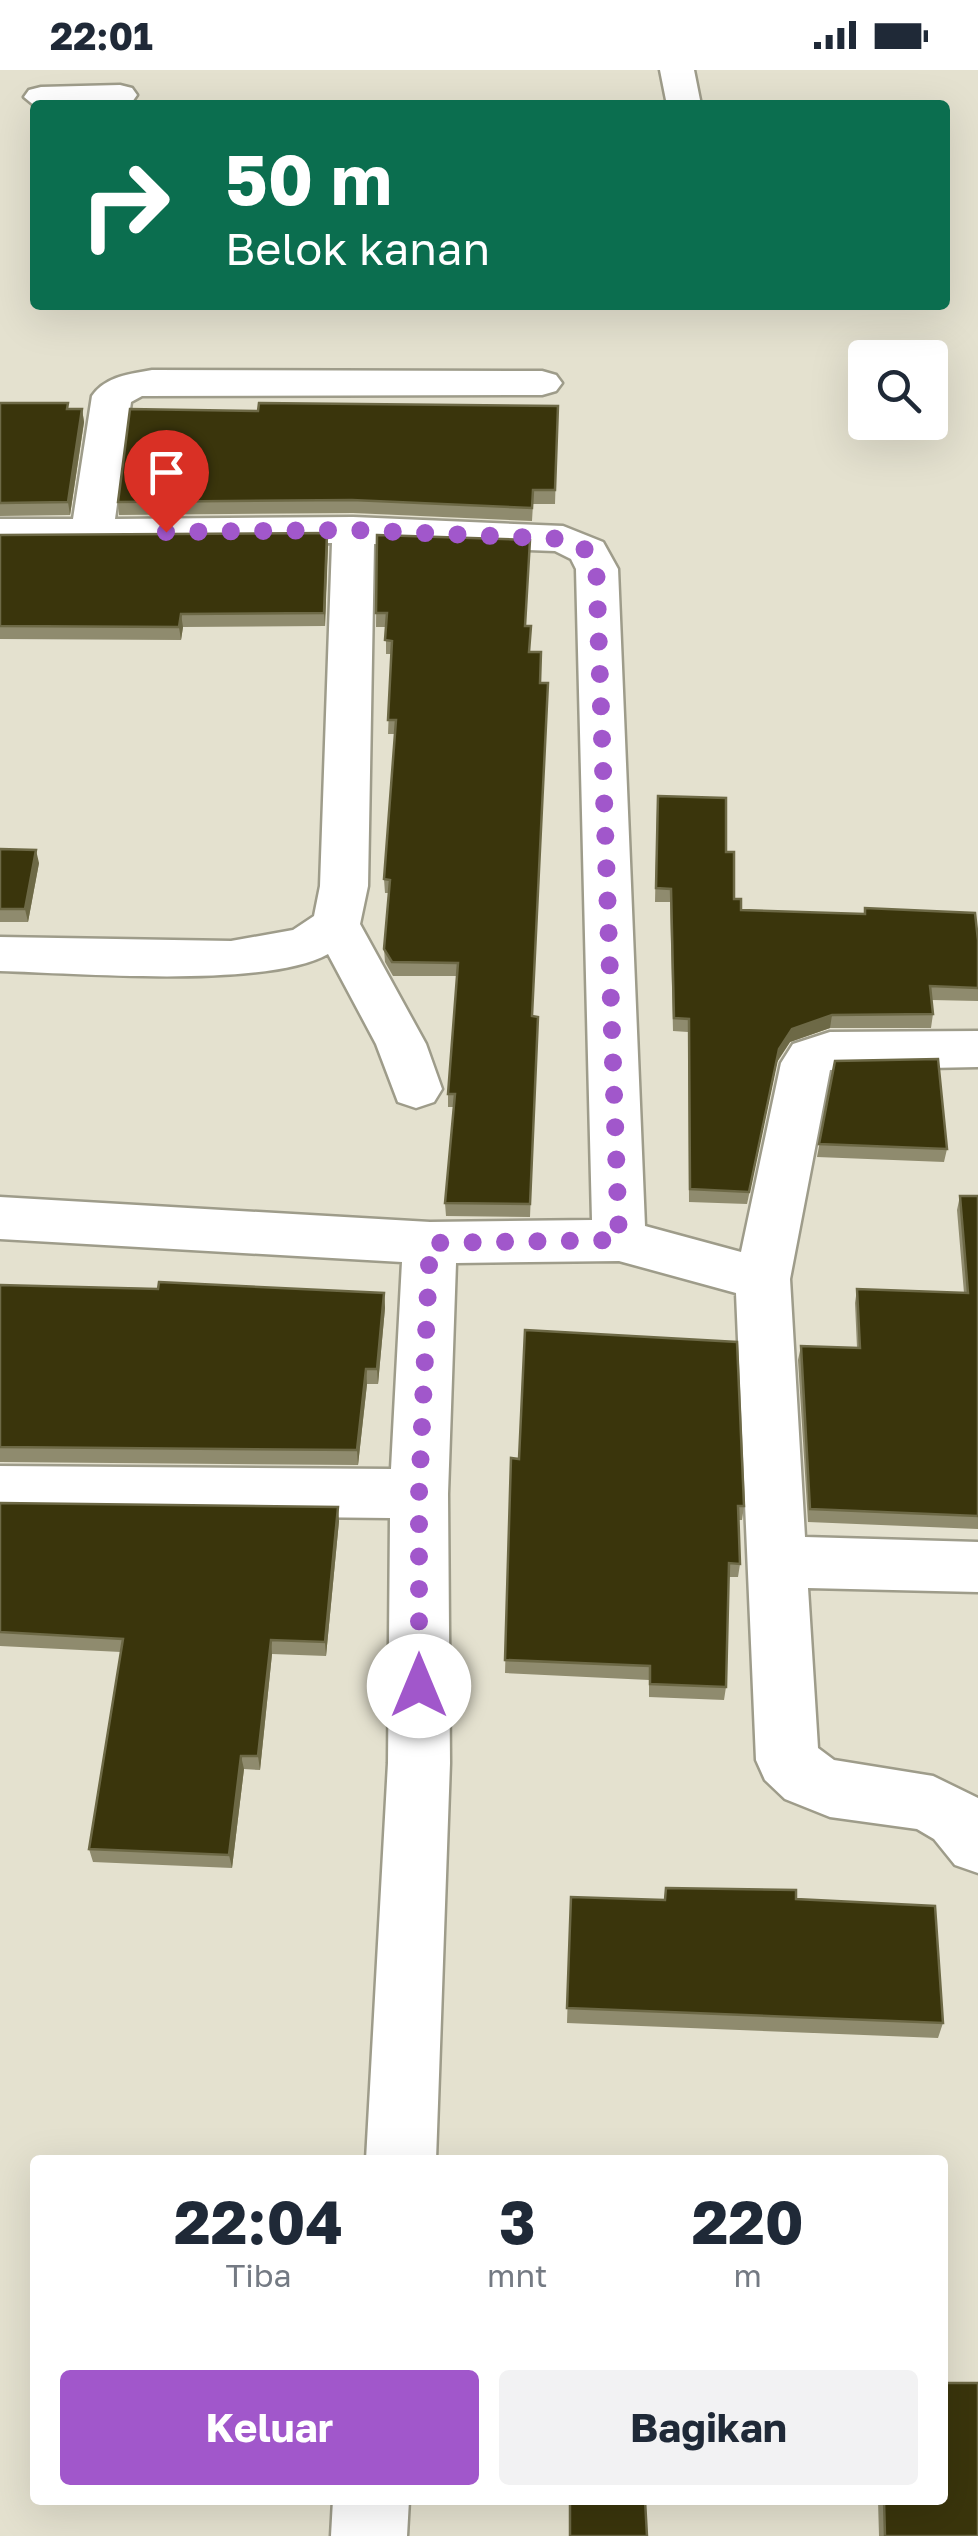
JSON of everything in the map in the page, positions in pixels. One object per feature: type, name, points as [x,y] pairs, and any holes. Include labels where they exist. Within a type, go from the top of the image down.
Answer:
[{"type":"street","points":[[678,70],[683,100]]},
{"type":"street","points":[[41,97],[120,90]]},
{"type":"street","points":[[92,532],[112,396],[130,386],[152,382],[542,384]]},
{"type":"street","points":[[353,530],[344,886],[336,924],[402,1044],[416,1089]]},
{"type":"street","points":[[0,532],[353,530],[564,539],[588,551],[596,561],[619,1240]]},
{"type":"street","points":[[0,954],[231,958],[306,945],[336,924]]},
{"type":"street","points":[[978,1050],[830,1050],[811,1057],[806,1064],[763,1279],[787,1760],[802,1777],[839,1790],[913,1796],[936,1803],[957,1816],[978,1844]]},
{"type":"street","points":[[0,1218],[430,1243],[619,1240],[763,1279]]},
{"type":"street","points":[[401,2155],[419,1763],[419,1494],[430,1243]]},
{"type":"street","points":[[0,1490],[419,1494]]},
{"type":"street","points":[[780,1562],[978,1567]]},
{"type":"street","points":[[369,2536],[371,2505]]},
{"type":"building","points":[[0,403],[68,403],[67,409],[82,409],[68,502],[0,503]]},
{"type":"building","points":[[259,403],[558,406],[555,490],[533,490],[532,508],[352,500],[118,502],[130,409],[258,411]]},
{"type":"building","points":[[327,533],[324,613],[181,614],[179,627],[0,626],[0,535]]},
{"type":"building","points":[[377,535],[530,540],[525,626],[531,626],[529,652],[541,652],[540,683],[548,683],[532,1016],[538,1017],[530,1204],[445,1203],[455,1094],[448,1094],[458,963],[392,962],[384,949],[390,880],[384,879],[396,720],[388,720],[392,641],[385,640],[387,613],[376,613]]},
{"type":"building","points":[[658,796],[726,798],[726,852],[734,852],[734,899],[741,899],[741,910],[865,914],[865,908],[975,913],[978,988],[930,986],[933,1014],[832,1015],[792,1029],[779,1049],[749,1192],[690,1189],[689,1019],[674,1018],[671,889],[656,888]]},
{"type":"building","points":[[0,849],[36,850],[25,909],[0,909]]},
{"type":"building","points":[[938,1059],[947,1149],[819,1144],[835,1061]]},
{"type":"building","points":[[960,1196],[978,1196],[978,1516],[810,1509],[801,1346],[860,1348],[857,1289],[968,1293]]},
{"type":"building","points":[[159,1282],[384,1293],[377,1369],[366,1369],[357,1450],[0,1447],[0,1285],[158,1289]]},
{"type":"building","points":[[525,1330],[737,1342],[744,1506],[738,1506],[740,1564],[729,1563],[726,1687],[650,1684],[650,1666],[505,1660],[511,1458],[519,1459]]},
{"type":"building","points":[[0,1503],[338,1507],[325,1642],[271,1640],[258,1756],[241,1756],[229,1855],[89,1849],[123,1639],[0,1632]]},
{"type":"building","points":[[666,1888],[796,1890],[796,1899],[935,1906],[943,2023],[567,2008],[571,1897],[665,1900]]},
{"type":"building","points":[[948,2383],[978,2383],[978,2536],[885,2536],[884,2505],[948,2505]]},
{"type":"building","points":[[570,2505],[645,2505],[647,2536],[570,2536]]},
{"type":"route","points":[[166,532],[353,530],[564,539],[577,543],[596,561],[619,1240],[430,1243],[419,1494],[419,1686]]}]
